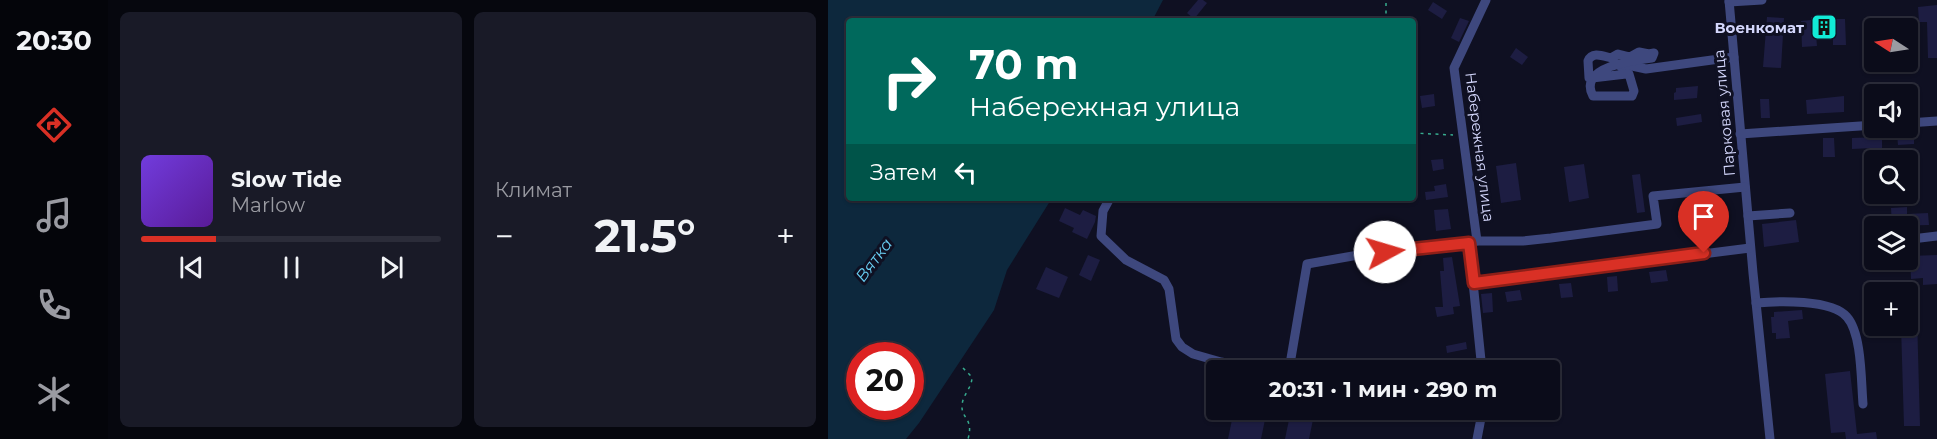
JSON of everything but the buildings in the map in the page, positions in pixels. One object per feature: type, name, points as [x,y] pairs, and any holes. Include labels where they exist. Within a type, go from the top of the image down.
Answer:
[{"type":"street","name":"Набережная улица","points":[[1481,360],[1474,283],[1473,242],[1454,68],[1486,0]]},
{"type":"street","points":[[1729,1],[1762,0]]},
{"type":"street","name":"Парковая улица","points":[[1729,1],[1750,248],[1770,439]]},
{"type":"street","points":[[1590,75],[1625,62],[1652,58],[1654,53],[1642,52],[1630,57],[1618,54],[1611,58],[1602,55],[1588,59],[1592,94],[1597,96],[1627,97],[1634,94],[1631,75]]},
{"type":"street","points":[[1607,69],[1631,75],[1646,69],[1734,57]]},
{"type":"street","points":[[1590,75],[1631,75],[1646,69]]},
{"type":"street","points":[[1918,122],[1937,121]]},
{"type":"street","points":[[1740,134],[1864,126]]},
{"type":"street","points":[[1291,360],[1307,264],[1364,254],[1473,242],[1542,239],[1657,224],[1653,196],[1745,187]]},
{"type":"street","points":[[1108,201],[1103,211],[1101,236],[1126,260],[1164,280],[1169,289],[1176,339],[1182,347],[1193,354],[1214,360]]},
{"type":"street","points":[[1748,216],[1790,213]]},
{"type":"street","points":[[1918,238],[1937,236]]},
{"type":"street","points":[[1474,283],[1750,248]]},
{"type":"street","points":[[1756,303],[1805,302],[1840,311],[1848,318],[1856,339],[1863,404]]},
{"type":"street","points":[[1477,439],[1481,420]]},
{"type":"path","points":[[1386,0],[1386,18]]},
{"type":"path","points":[[1416,133],[1463,135]]},
{"type":"path","points":[[963,368],[972,377],[962,405],[970,425],[968,439]]},
{"type":"water","name":"Вятка","points":[[828,0],[1163,0],[1154,18],[846,18],[846,201],[1050,201],[1007,270],[994,310],[924,415],[924,342],[846,342],[846,420],[921,420],[906,439],[828,439]]},
{"type":"place","name":"Военкомат","points":[[1824,27]]},
{"type":"route","points":[[1385,252],[1469,243],[1474,283],[1704,253]]}]
